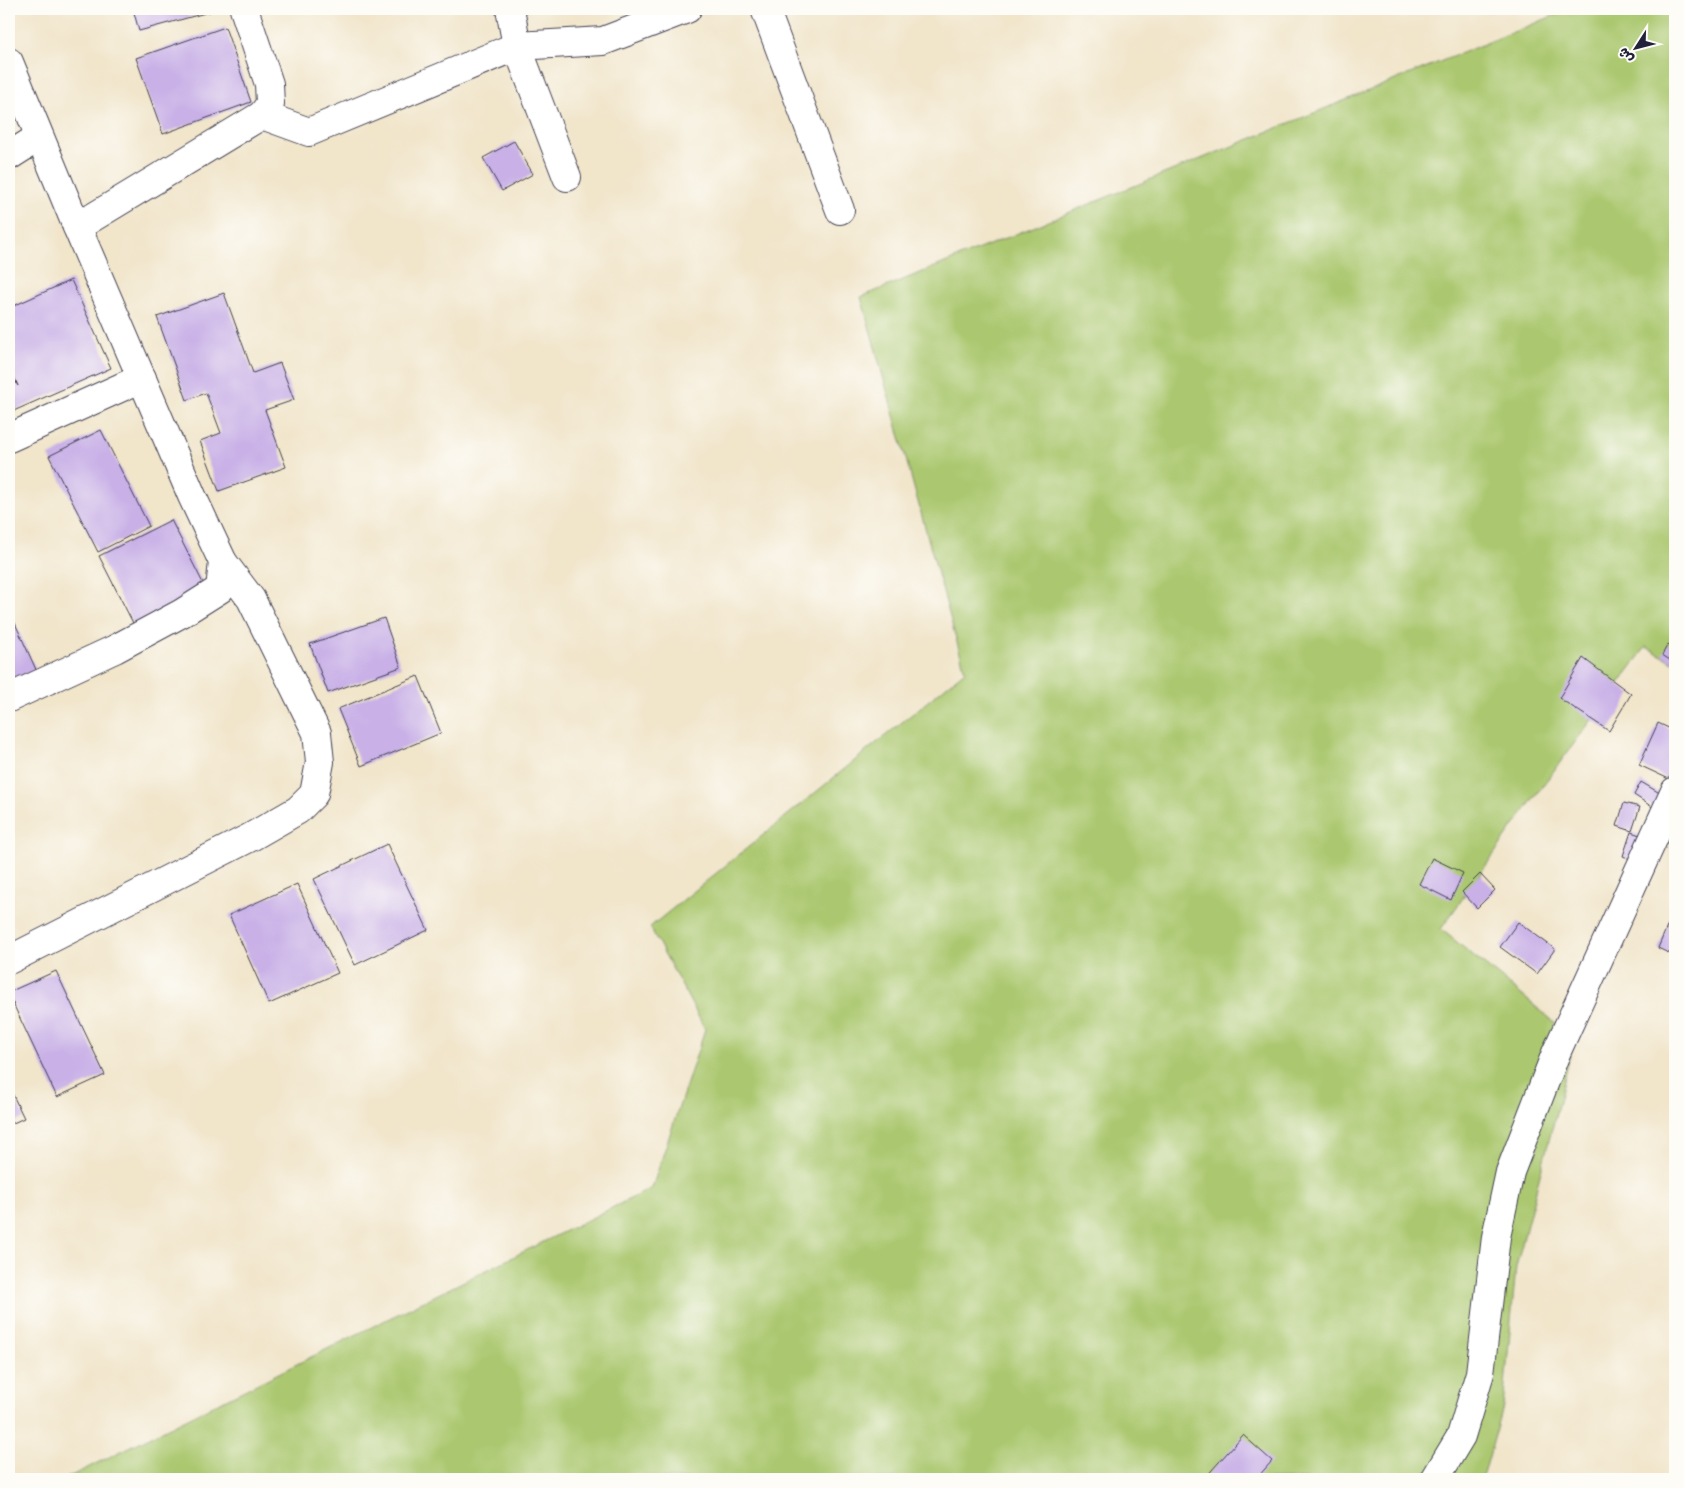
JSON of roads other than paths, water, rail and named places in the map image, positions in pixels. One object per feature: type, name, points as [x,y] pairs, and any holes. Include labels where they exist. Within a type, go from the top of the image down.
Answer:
[{"type":"street","points":[[76,227],[262,114],[270,104],[268,84],[244,9]]},
{"type":"street","points":[[510,9],[517,46],[567,177]]},
{"type":"street","points":[[262,114],[309,132],[517,46],[602,41],[686,9]]},
{"type":"street","points":[[765,9],[840,210]]},
{"type":"street","points":[[9,62],[76,227],[192,496],[223,562],[251,599],[317,733],[320,762],[314,794],[298,810],[251,837],[9,960]]},
{"type":"street","points":[[9,156],[39,136]]},
{"type":"street","points":[[9,438],[142,378]]},
{"type":"street","points":[[9,698],[115,649],[182,613],[220,589],[223,562]]},
{"type":"street","points":[[1435,1479],[1461,1436],[1480,1373],[1496,1237],[1510,1172],[1556,1053],[1675,791]]}]
